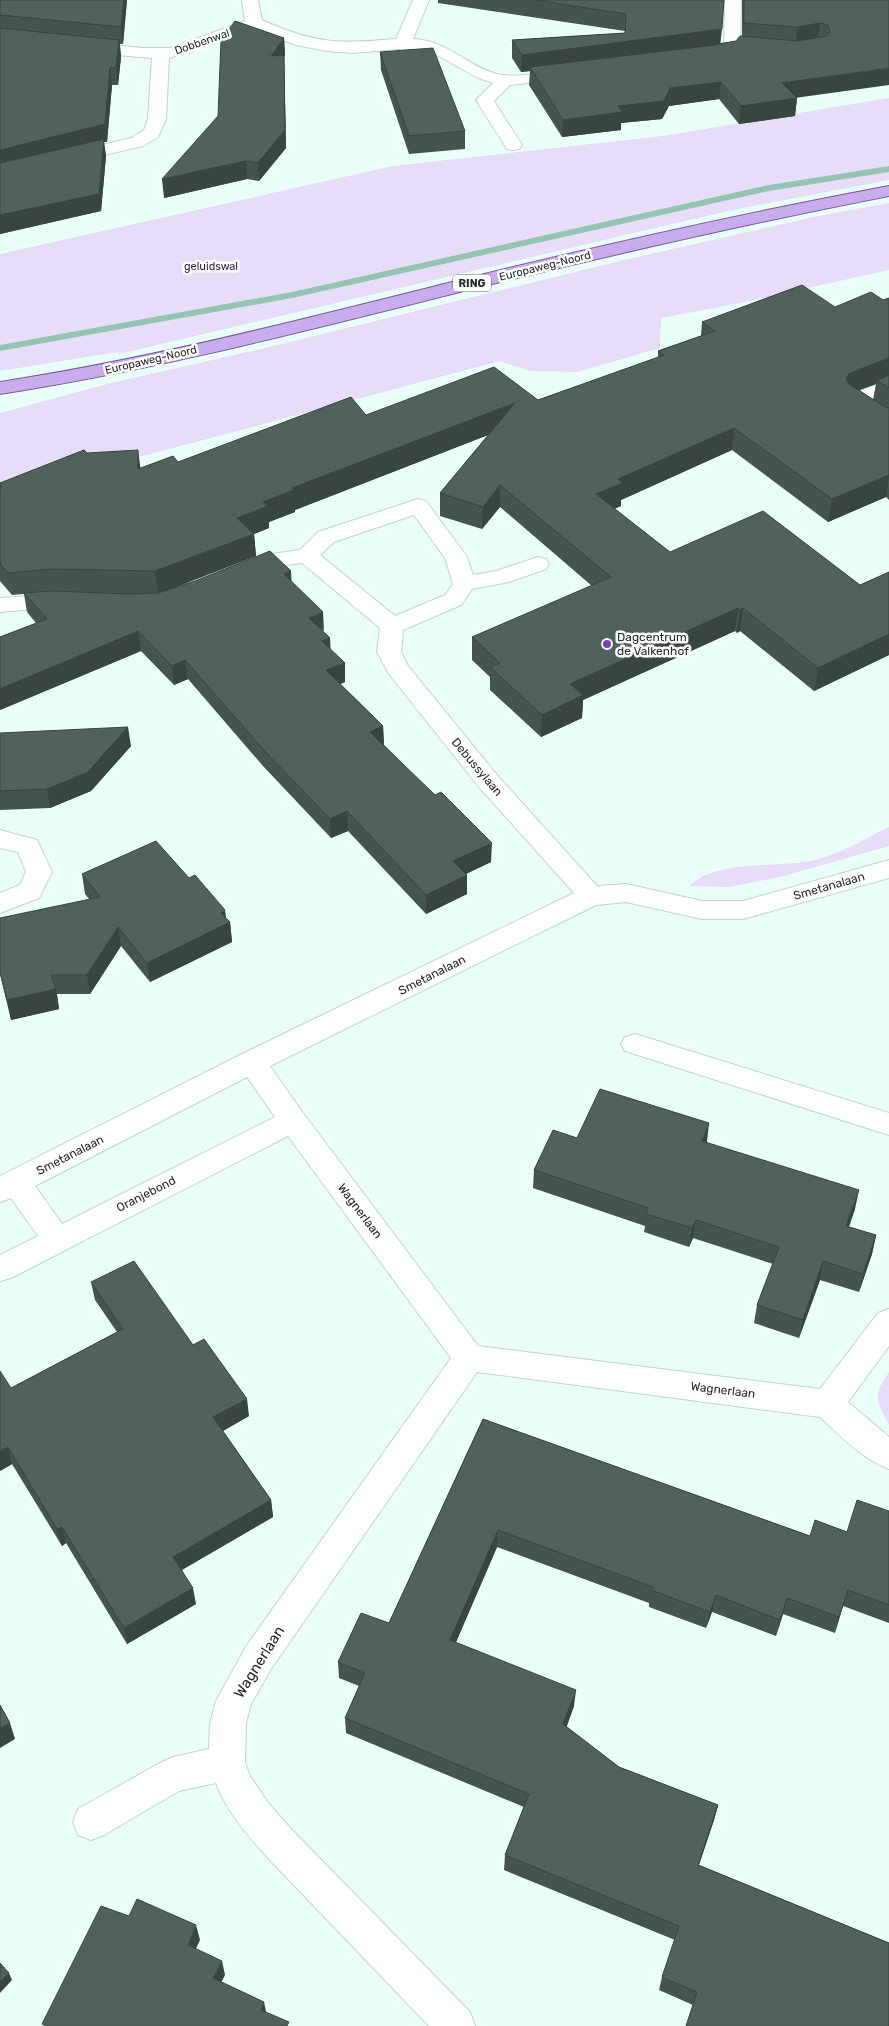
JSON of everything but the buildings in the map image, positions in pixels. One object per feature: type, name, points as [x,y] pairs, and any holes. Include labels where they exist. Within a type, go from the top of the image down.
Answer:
[{"type":"main road","name":"Europaweg-Noord","points":[[0,397],[56,381],[264,334],[732,222],[889,191]]},
{"type":"main road","name":"Europaweg-Noord","points":[[0,388],[56,381]]},
{"type":"street","points":[[250,0],[254,23],[290,37],[331,48],[402,44],[425,45],[447,53],[475,71],[505,81],[581,72]]},
{"type":"street","points":[[402,44],[421,0]]},
{"type":"street","points":[[685,59],[728,52],[732,46],[733,0]]},
{"type":"street","name":"Dobbenwal","points":[[69,45],[161,54],[183,50],[254,23]]},
{"type":"street","points":[[732,46],[752,49]]},
{"type":"street","points":[[0,174],[136,142],[152,133],[157,119],[161,54]]},
{"type":"street","points":[[505,81],[485,100],[513,145]]},
{"type":"street","points":[[889,385],[854,401],[889,424]]},
{"type":"street","points":[[222,581],[273,560],[307,556],[326,537],[418,506],[456,557],[464,584]]},
{"type":"street","points":[[307,556],[392,626],[453,600],[464,584],[501,577],[538,564]]},
{"type":"street","points":[[0,605],[55,601],[84,602]]},
{"type":"street","name":"Debussylaan","points":[[392,626],[389,652],[397,669],[488,781],[592,896]]},
{"type":"street","points":[[0,839],[28,846],[39,872],[30,892],[0,904]]},
{"type":"street","name":"Smetanalaan","points":[[8,1186],[252,1062],[592,896],[626,893],[702,910],[743,910],[889,869]]},
{"type":"street","points":[[635,1044],[889,1124]]},
{"type":"street","name":"Wagnerlaan","points":[[252,1062],[293,1121],[469,1358],[828,1404]]},
{"type":"street","name":"Oranjebond","points":[[0,1269],[293,1121]]},
{"type":"street","points":[[8,1186],[56,1240]]},
{"type":"street","points":[[889,1322],[828,1404],[864,1437],[889,1455]]},
{"type":"street","name":"Wagnerlaan","points":[[456,2026],[268,1830],[235,1786],[227,1763],[228,1724],[234,1701],[259,1656],[469,1358]]},
{"type":"street","points":[[91,1822],[173,1775],[227,1763]]},
{"type":"green space","name":"geluidswal","points":[[889,98],[889,180],[728,211],[119,354],[118,352],[0,371],[0,254],[393,166],[663,136]]},
{"type":"green space","points":[[889,203],[889,270],[736,304],[661,318],[660,348],[578,372],[530,371],[500,361],[0,494],[0,413],[111,383],[265,348],[620,261],[813,217]]},
{"type":"green space","points":[[889,827],[889,846],[784,876],[730,887],[689,886],[702,877],[716,871],[815,860],[844,850]]},
{"type":"green space","points":[[889,1372],[889,1425],[881,1410],[878,1393]]},
{"type":"waterway","points":[[0,348],[292,295],[769,188],[889,169]]},
{"type":"place","name":"Dagcentrum de Valkenhof","points":[[607,644]]}]
